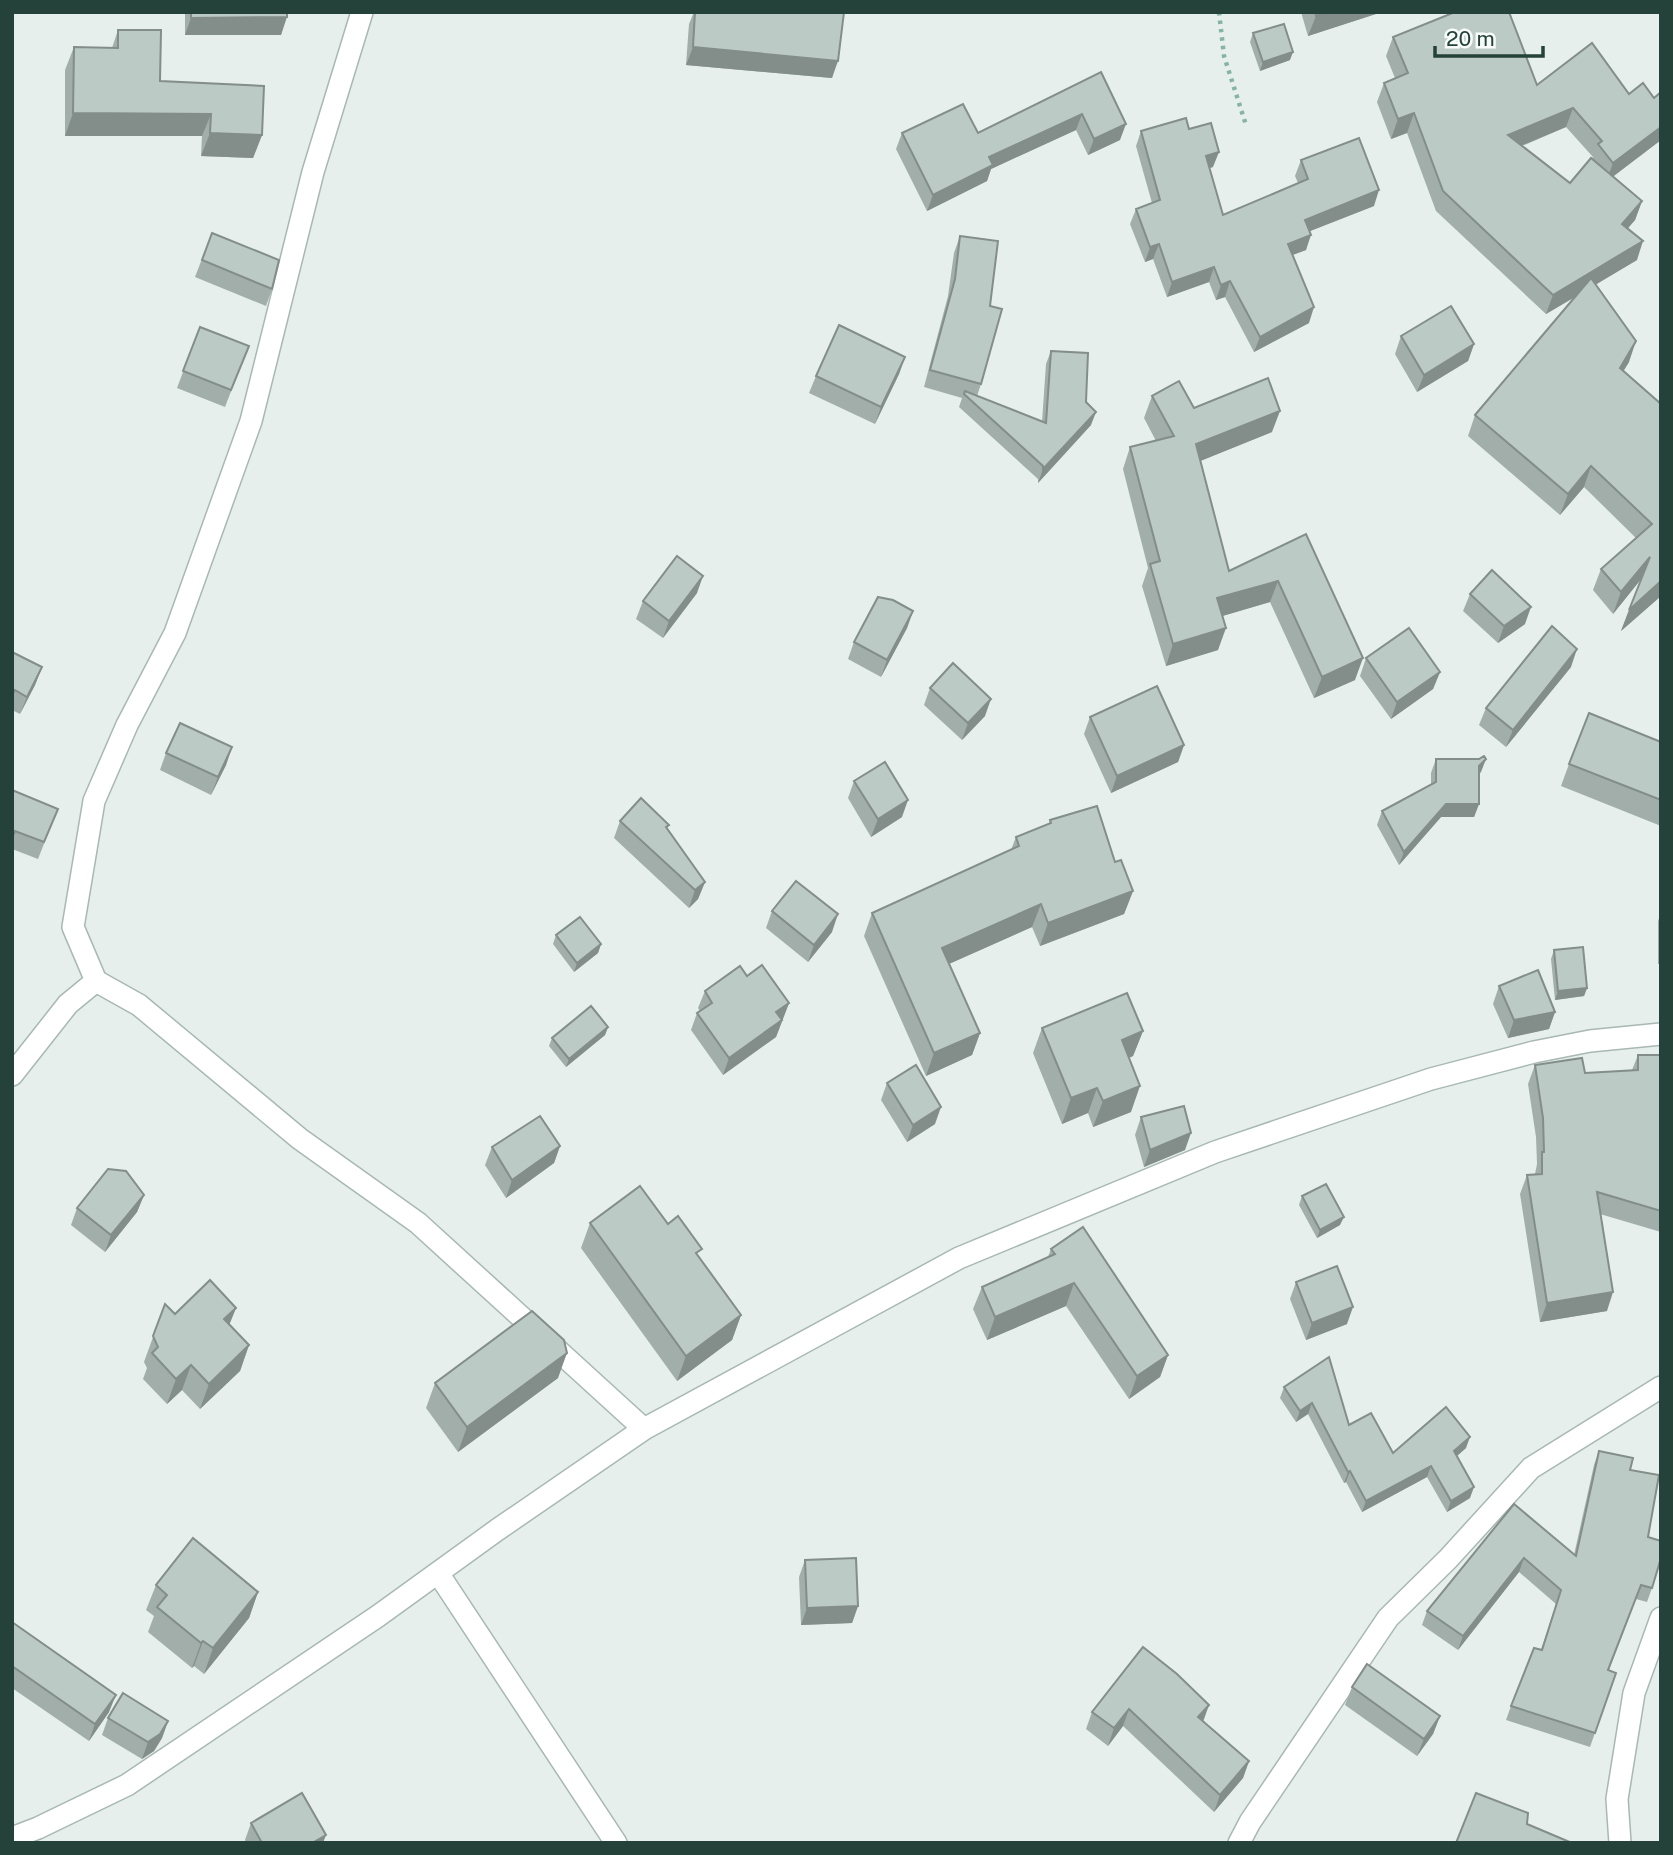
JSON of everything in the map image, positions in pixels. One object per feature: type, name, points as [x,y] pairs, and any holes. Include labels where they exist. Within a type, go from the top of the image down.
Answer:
[{"type":"street","points":[[362,12],[313,172],[251,421],[175,633],[127,725],[94,801],[73,927],[96,981],[139,1005],[300,1139],[418,1223],[644,1429]]},
{"type":"street","points":[[12,1075],[68,1004],[96,981]]},
{"type":"street","points":[[12,1838],[36,1836],[127,1785],[379,1616],[644,1429],[959,1258],[1215,1152],[1431,1079],[1534,1052],[1590,1041],[1661,1034]]},
{"type":"street","points":[[1239,1843],[1388,1618],[1448,1559],[1531,1468],[1661,1387]]},
{"type":"street","points":[[438,1573],[617,1843]]},
{"type":"street","points":[[1620,1843],[1617,1799],[1634,1693],[1661,1618]]},
{"type":"path","points":[[1219,12],[1224,56],[1245,125]]},
{"type":"building","points":[[191,12],[287,12],[287,17],[191,18]]},
{"type":"building","points":[[695,12],[844,12],[838,61],[693,47]]},
{"type":"building","points":[[1455,12],[1509,12],[1537,85],[1592,43],[1629,94],[1643,83],[1654,98],[1661,92],[1661,127],[1613,163],[1598,144],[1602,141],[1573,108],[1508,135],[1570,183],[1591,158],[1642,201],[1622,224],[1643,241],[1553,295],[1443,191],[1414,113],[1398,119],[1384,83],[1408,73],[1393,37]]},
{"type":"building","points":[[1284,24],[1293,52],[1263,62],[1253,33]]},
{"type":"building","points":[[118,30],[161,30],[160,81],[264,86],[262,135],[210,133],[211,114],[73,113],[74,47],[118,48]]},
{"type":"building","points":[[1101,72],[1126,124],[1094,139],[1082,114],[989,157],[993,165],[933,195],[902,133],[963,104],[978,133]]},
{"type":"building","points":[[1186,118],[1189,129],[1211,123],[1219,152],[1206,156],[1223,215],[1308,179],[1301,160],[1359,138],[1379,190],[1305,220],[1311,235],[1288,244],[1314,307],[1260,337],[1230,281],[1221,285],[1214,267],[1172,282],[1159,244],[1150,247],[1136,209],[1160,200],[1141,131]]},
{"type":"building","points":[[212,233],[279,260],[272,289],[202,260]]},
{"type":"building","points":[[960,236],[998,241],[990,306],[1002,309],[981,384],[930,370],[955,279]]},
{"type":"building","points":[[1591,278],[1636,341],[1620,368],[1661,404],[1661,581],[1629,610],[1650,557],[1621,592],[1601,569],[1652,524],[1591,466],[1568,494],[1475,415]]},
{"type":"building","points":[[1451,306],[1474,344],[1424,375],[1401,336]]},
{"type":"building","points":[[839,325],[905,357],[881,407],[816,376]]},
{"type":"building","points":[[200,327],[249,346],[231,390],[183,371]]},
{"type":"building","points":[[1051,351],[1088,353],[1086,402],[1096,412],[1043,469],[1043,466],[964,394],[965,391],[1046,423]]},
{"type":"building","points":[[1268,378],[1280,411],[1196,444],[1229,571],[1306,534],[1363,658],[1322,677],[1278,581],[1217,598],[1226,628],[1173,644],[1150,564],[1160,561],[1130,447],[1174,436],[1152,396],[1179,381],[1194,408]]},
{"type":"building","points":[[677,556],[703,576],[669,621],[643,601]]},
{"type":"building","points":[[1492,570],[1531,607],[1504,626],[1470,594]]},
{"type":"building","points":[[878,597],[893,600],[913,611],[887,660],[854,642]]},
{"type":"building","points":[[1552,626],[1577,649],[1513,730],[1486,708]]},
{"type":"building","points":[[1409,628],[1440,672],[1397,702],[1366,658]]},
{"type":"building","points":[[12,652],[42,667],[27,697],[15,690],[12,695]]},
{"type":"building","points":[[953,663],[991,699],[968,723],[930,688]]},
{"type":"building","points":[[1157,686],[1184,745],[1117,776],[1090,717]]},
{"type":"building","points":[[1589,713],[1661,742],[1661,800],[1569,764]]},
{"type":"building","points":[[180,723],[232,747],[218,777],[166,753]]},
{"type":"building","points":[[1484,756],[1486,759],[1479,766],[1479,804],[1446,804],[1404,852],[1382,811],[1436,782],[1436,759],[1479,759]]},
{"type":"building","points":[[885,762],[908,800],[878,819],[854,781]]},
{"type":"building","points":[[12,790],[58,809],[44,842],[15,831],[12,838]]},
{"type":"building","points":[[641,798],[669,825],[666,827],[705,882],[695,890],[620,821]]},
{"type":"building","points":[[1097,806],[1115,862],[1121,860],[1133,891],[1048,923],[1041,904],[942,948],[980,1033],[934,1053],[872,913],[1019,846],[1016,837],[1051,823],[1050,820]]},
{"type":"building","points":[[796,881],[838,914],[814,945],[772,911]]},
{"type":"building","points":[[580,917],[601,944],[577,963],[556,935]]},
{"type":"building","points":[[1583,947],[1587,988],[1558,991],[1554,950]]},
{"type":"building","points":[[762,965],[789,1003],[776,1012],[782,1020],[729,1058],[697,1013],[712,1003],[705,991],[740,966],[747,976]]},
{"type":"building","points":[[1538,970],[1555,1012],[1514,1020],[1499,986]]},
{"type":"building","points":[[1127,993],[1143,1031],[1122,1040],[1140,1086],[1103,1101],[1097,1088],[1071,1098],[1042,1028]]},
{"type":"building","points":[[591,1006],[608,1027],[569,1059],[552,1038]]},
{"type":"building","points":[[1638,1055],[1661,1055],[1661,1211],[1597,1192],[1613,1292],[1547,1303],[1527,1175],[1542,1174],[1544,1152],[1543,1118],[1535,1065],[1582,1058],[1585,1073],[1638,1070]]},
{"type":"building","points":[[916,1065],[941,1107],[913,1125],[887,1083]]},
{"type":"building","points":[[1184,1106],[1191,1133],[1150,1150],[1141,1117]]},
{"type":"building","points":[[540,1116],[560,1146],[512,1180],[492,1147]]},
{"type":"building","points":[[108,1169],[126,1171],[144,1195],[111,1235],[77,1208]]},
{"type":"building","points":[[1326,1184],[1344,1217],[1320,1230],[1302,1196]]},
{"type":"building","points":[[640,1186],[668,1224],[678,1216],[702,1249],[696,1253],[741,1315],[686,1356],[590,1223]]},
{"type":"building","points":[[1083,1227],[1168,1355],[1137,1376],[1074,1283],[995,1317],[982,1287],[1055,1254],[1051,1249]]},
{"type":"building","points":[[1337,1266],[1353,1307],[1312,1323],[1296,1282]]},
{"type":"building","points":[[210,1280],[236,1308],[224,1319],[249,1345],[209,1384],[191,1365],[176,1379],[152,1353],[158,1347],[153,1336],[165,1304],[175,1314]]},
{"type":"building","points":[[532,1311],[564,1340],[567,1353],[467,1427],[435,1383]]},
{"type":"building","points":[[1329,1357],[1349,1425],[1371,1413],[1393,1453],[1446,1407],[1470,1437],[1454,1451],[1474,1487],[1451,1501],[1431,1466],[1366,1501],[1312,1403],[1300,1411],[1284,1387]]},
{"type":"building","points":[[1599,1451],[1633,1458],[1630,1470],[1659,1475],[1648,1537],[1661,1541],[1661,1558],[1652,1588],[1641,1585],[1608,1670],[1616,1673],[1595,1733],[1511,1706],[1534,1648],[1542,1650],[1561,1590],[1524,1558],[1463,1636],[1427,1611],[1514,1504],[1576,1556]]},
{"type":"building","points":[[193,1538],[258,1592],[213,1648],[203,1641],[201,1643],[157,1607],[167,1595],[156,1585]]},
{"type":"building","points":[[856,1558],[858,1606],[807,1608],[805,1560]]},
{"type":"building","points":[[12,1622],[116,1695],[95,1724],[12,1666]]},
{"type":"building","points":[[1143,1647],[1177,1674],[1209,1705],[1198,1717],[1249,1761],[1220,1795],[1129,1709],[1114,1728],[1092,1712]]},
{"type":"building","points":[[1367,1664],[1440,1716],[1424,1739],[1352,1687]]},
{"type":"building","points":[[123,1693],[168,1721],[160,1734],[148,1742],[108,1718]]},
{"type":"building","points":[[302,1793],[326,1835],[312,1843],[262,1843],[251,1823]]},
{"type":"building","points":[[1476,1793],[1528,1813],[1527,1824],[1572,1843],[1456,1843]]}]
